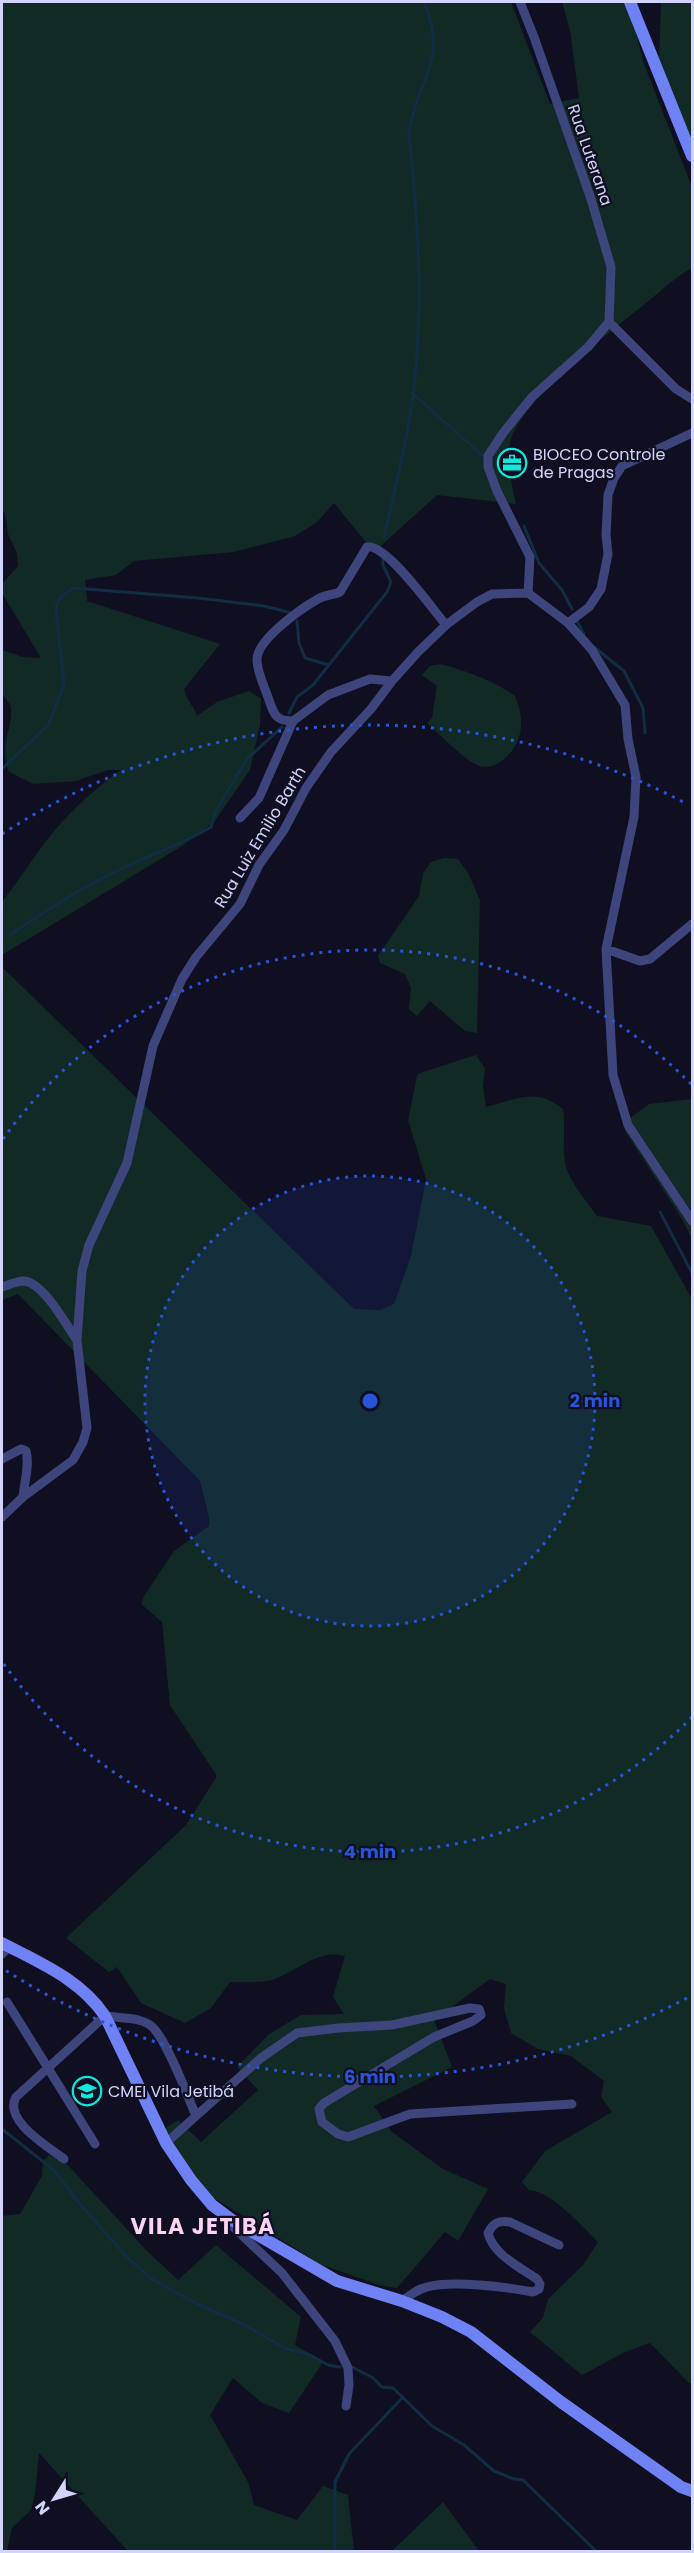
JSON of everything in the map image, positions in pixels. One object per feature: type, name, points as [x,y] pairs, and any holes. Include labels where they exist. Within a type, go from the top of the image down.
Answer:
[{"type":"street","name":"Rua Luterana","points":[[519,2],[534,37],[591,199],[611,267],[609,322]]},
{"type":"street","points":[[630,2],[693,156]]},
{"type":"street","points":[[693,399],[676,389],[609,322],[588,347],[532,397],[488,456],[488,467],[497,491],[530,557],[528,593],[568,623],[592,650],[625,705],[628,739],[636,777],[634,817],[606,949],[613,1075],[628,1125],[693,1221]]},
{"type":"street","points":[[568,623],[589,607],[601,589],[608,554],[606,535],[608,495],[614,478],[622,466],[693,433]]},
{"type":"street","points":[[293,721],[283,721],[274,715],[256,659],[259,651],[273,632],[320,598],[340,592],[367,547],[377,548],[402,572],[446,625]]},
{"type":"street","name":"Rua Luiz Emilio Barth","points":[[2,1517],[23,1497],[73,1460],[83,1442],[87,1428],[77,1340],[82,1271],[89,1245],[127,1163],[153,1046],[182,979],[196,957],[240,904],[253,876],[284,830],[306,788],[331,753],[371,709],[392,681],[446,625],[477,602],[492,594],[528,593]]},
{"type":"street","points":[[240,818],[259,798],[293,721],[328,695],[370,679],[392,681]]},
{"type":"street","points":[[606,949],[640,961],[650,959],[693,924]]},
{"type":"street","points":[[2,1287],[23,1281],[43,1291],[77,1340]]},
{"type":"street","points":[[2,1460],[21,1449],[26,1451],[28,1464],[24,1478],[23,1497]]},
{"type":"street","points":[[4,1948],[71,1980],[94,2000],[105,2016],[166,2143],[191,2180],[212,2205],[282,2273],[335,2341],[348,2368],[349,2385],[346,2406]]},
{"type":"street","points":[[7,2002],[95,2144]]},
{"type":"street","points":[[166,2143],[261,2058],[297,2033],[392,2025],[470,2008],[479,2009],[481,2015],[473,2021],[434,2037],[324,2103],[320,2109],[322,2122],[338,2134],[348,2137],[410,2115],[572,2104]]},
{"type":"street","points":[[64,2159],[24,2127],[12,2110],[16,2097],[105,2016],[140,2020],[158,2033],[196,2116]]},
{"type":"street","points":[[212,2205],[232,2220],[337,2281],[442,2316],[471,2332],[561,2402],[687,2489],[693,2497]]},
{"type":"street","points":[[402,2301],[417,2290],[441,2285],[534,2292],[539,2289],[540,2284],[537,2279],[504,2256],[490,2243],[488,2233],[492,2226],[502,2221],[510,2222],[559,2246]]},
{"type":"green space","points":[[2,2],[511,2],[550,104],[579,98],[570,30],[562,2],[623,2],[634,25],[644,64],[692,187],[692,268],[668,284],[571,365],[521,420],[512,436],[509,453],[509,470],[516,504],[437,495],[374,552],[334,503],[316,523],[295,536],[234,552],[134,561],[116,575],[85,580],[87,601],[220,644],[184,689],[186,696],[197,716],[217,702],[249,691],[261,699],[260,725],[250,770],[214,822],[182,846],[2,955],[2,902],[61,823],[121,770],[108,770],[76,781],[33,784],[8,771],[6,759],[5,750],[11,708],[2,692],[2,650],[23,657],[41,658],[2,593],[2,584],[18,566],[17,553],[8,534],[5,513],[2,510]]},
{"type":"green space","points":[[661,2],[692,2],[692,148],[659,63]]},
{"type":"green space","points":[[440,664],[479,677],[515,696],[521,730],[515,746],[500,762],[487,767],[477,765],[427,723],[432,718],[437,686],[422,675],[430,666]]},
{"type":"green space","points":[[444,858],[458,859],[468,873],[480,900],[477,1033],[465,1031],[430,1001],[417,1016],[409,1009],[411,988],[405,974],[380,963],[378,956],[419,896],[423,873],[431,862]]},
{"type":"green space","points":[[2,967],[354,1309],[380,1310],[394,1304],[411,1256],[426,1179],[408,1120],[417,1076],[420,1073],[476,1055],[485,1069],[483,1086],[486,1107],[517,1098],[535,1097],[544,1098],[563,1109],[565,1162],[578,1190],[597,1216],[651,1226],[692,1299],[692,2383],[689,2383],[650,2343],[625,2352],[582,2375],[530,2332],[543,2318],[548,2299],[583,2265],[598,2242],[556,2203],[547,2196],[529,2190],[522,2182],[545,2151],[612,2112],[601,2097],[604,2081],[571,2056],[538,2049],[511,2033],[504,2008],[506,1984],[490,1979],[434,2020],[452,2067],[374,2106],[392,2132],[443,2169],[488,2189],[458,2241],[445,2232],[397,2288],[379,2285],[320,2264],[211,2196],[160,2132],[178,2120],[201,2142],[258,2090],[237,2067],[269,2034],[301,2015],[344,2014],[333,1997],[345,1956],[326,1955],[272,1980],[230,1982],[211,2008],[185,2023],[141,2003],[117,1967],[109,1972],[66,1938],[186,1825],[217,1776],[170,1705],[162,1622],[141,1604],[174,1551],[209,1526],[209,1518],[200,1481],[18,1294],[2,1300]]},
{"type":"green space","points":[[692,1099],[692,1239],[682,1219],[625,1131],[625,1122],[649,1104]]},
{"type":"green space","points":[[49,2155],[65,2162],[146,2250],[178,2280],[216,2245],[301,2317],[295,2345],[323,2362],[289,2413],[262,2403],[233,2378],[210,2415],[248,2482],[254,2505],[297,2520],[323,2486],[348,2495],[354,2551],[128,2551],[39,2453],[31,2510],[12,2528],[7,2551],[2,2551],[2,2216],[20,2214],[42,2176],[43,2161]]},
{"type":"green space","points":[[443,2502],[479,2551],[392,2551]]},
{"type":"waterway","points":[[384,537],[410,417],[418,346],[418,240],[409,134],[418,98],[433,56],[434,41],[424,2]]},
{"type":"waterway","points":[[412,393],[483,456]]},
{"type":"waterway","points":[[524,526],[539,563],[562,590],[572,609]]},
{"type":"waterway","points":[[289,713],[297,697],[313,685],[387,592],[391,582],[383,565],[383,558]]},
{"type":"waterway","points":[[2,769],[49,724],[64,684],[56,607],[61,597],[70,590],[74,588],[198,598],[264,606],[292,613]]},
{"type":"waterway","points":[[297,621],[299,643],[305,658],[329,665]]},
{"type":"waterway","points":[[577,621],[584,634]]},
{"type":"waterway","points":[[594,647],[624,671],[643,708],[645,733]]},
{"type":"waterway","points":[[10,935],[94,883],[211,827],[215,812],[247,759],[282,727]]},
{"type":"waterway","points":[[660,1212],[692,1273]]},
{"type":"waterway","points":[[2,2129],[55,2171],[79,2203],[126,2256],[150,2278],[199,2305],[245,2325],[284,2348],[308,2354],[328,2365],[340,2367]]},
{"type":"waterway","points":[[352,2367],[373,2378],[382,2387],[393,2388],[432,2426],[464,2445],[494,2471],[523,2480],[597,2552]]},
{"type":"waterway","points":[[335,2552],[335,2482],[349,2454],[403,2397]]},
{"type":"place","name":"BIOCEO Controle de Pragas","points":[[512,463]]},
{"type":"place","name":"CMEI Vila Jetibá","points":[[87,2091]]},
{"type":"district","name":"VILA JETIBÁ","points":[[203,2226]]}]
